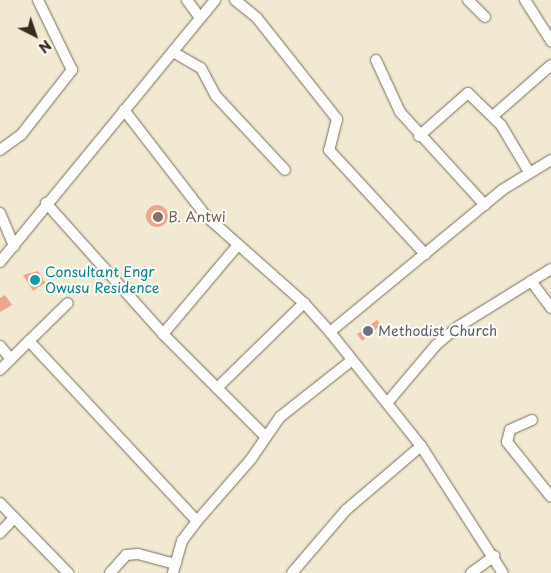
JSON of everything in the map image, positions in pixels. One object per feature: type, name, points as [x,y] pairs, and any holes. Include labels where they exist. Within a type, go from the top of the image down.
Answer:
[{"type":"street","points":[[0,150],[21,135],[72,70],[38,0]]},
{"type":"street","points":[[187,0],[200,18]]},
{"type":"street","points":[[0,262],[46,203],[215,0]]},
{"type":"street","points":[[235,0],[257,18],[337,119],[329,150],[425,254]]},
{"type":"street","points":[[468,0],[485,17]]},
{"type":"street","points":[[525,0],[551,41]]},
{"type":"street","points":[[172,52],[201,68],[216,96],[285,170]]},
{"type":"street","points":[[376,60],[400,112],[419,136],[444,156],[485,205]]},
{"type":"street","points":[[493,116],[551,66]]},
{"type":"street","points":[[419,136],[464,93],[493,116],[529,172]]},
{"type":"street","points":[[124,110],[184,192],[237,246],[304,303],[330,332],[351,361],[421,446],[494,556],[503,573]]},
{"type":"street","points":[[330,332],[485,205],[529,172],[551,160]]},
{"type":"street","points":[[46,203],[163,334],[264,435]]},
{"type":"street","points":[[0,213],[14,246]]},
{"type":"street","points":[[163,334],[237,246]]},
{"type":"street","points":[[387,403],[436,345],[551,269]]},
{"type":"street","points":[[532,281],[551,308]]},
{"type":"street","points":[[0,370],[68,303]]},
{"type":"street","points":[[217,388],[304,303]]},
{"type":"street","points":[[29,341],[197,521]]},
{"type":"street","points":[[0,346],[11,359]]},
{"type":"street","points":[[110,573],[132,554],[175,569],[182,541],[251,459],[264,435],[351,361]]},
{"type":"street","points":[[532,420],[510,430],[507,442],[551,497]]},
{"type":"street","points":[[292,573],[346,510],[421,446]]},
{"type":"street","points":[[0,503],[68,573]]},
{"type":"street","points":[[0,533],[14,518]]},
{"type":"street","points":[[471,573],[494,556]]},
{"type":"building","points":[[157,205],[165,208],[168,216],[165,224],[157,227],[149,224],[146,216],[149,208]]},
{"type":"building","name":"Consultant Engr Owusu Residence","points":[[38,271],[45,283],[33,291],[23,275]]},
{"type":"building","points":[[5,295],[12,305],[0,312],[0,298]]},
{"type":"building","points":[[377,320],[381,325],[362,341],[357,334]]},
{"type":"place","name":"B. Antwi","points":[[158,217]]},
{"type":"place","name":"Consultant Engr Owusu Residence","points":[[35,280]]},
{"type":"place","name":"Methodist Church","points":[[368,331]]}]
